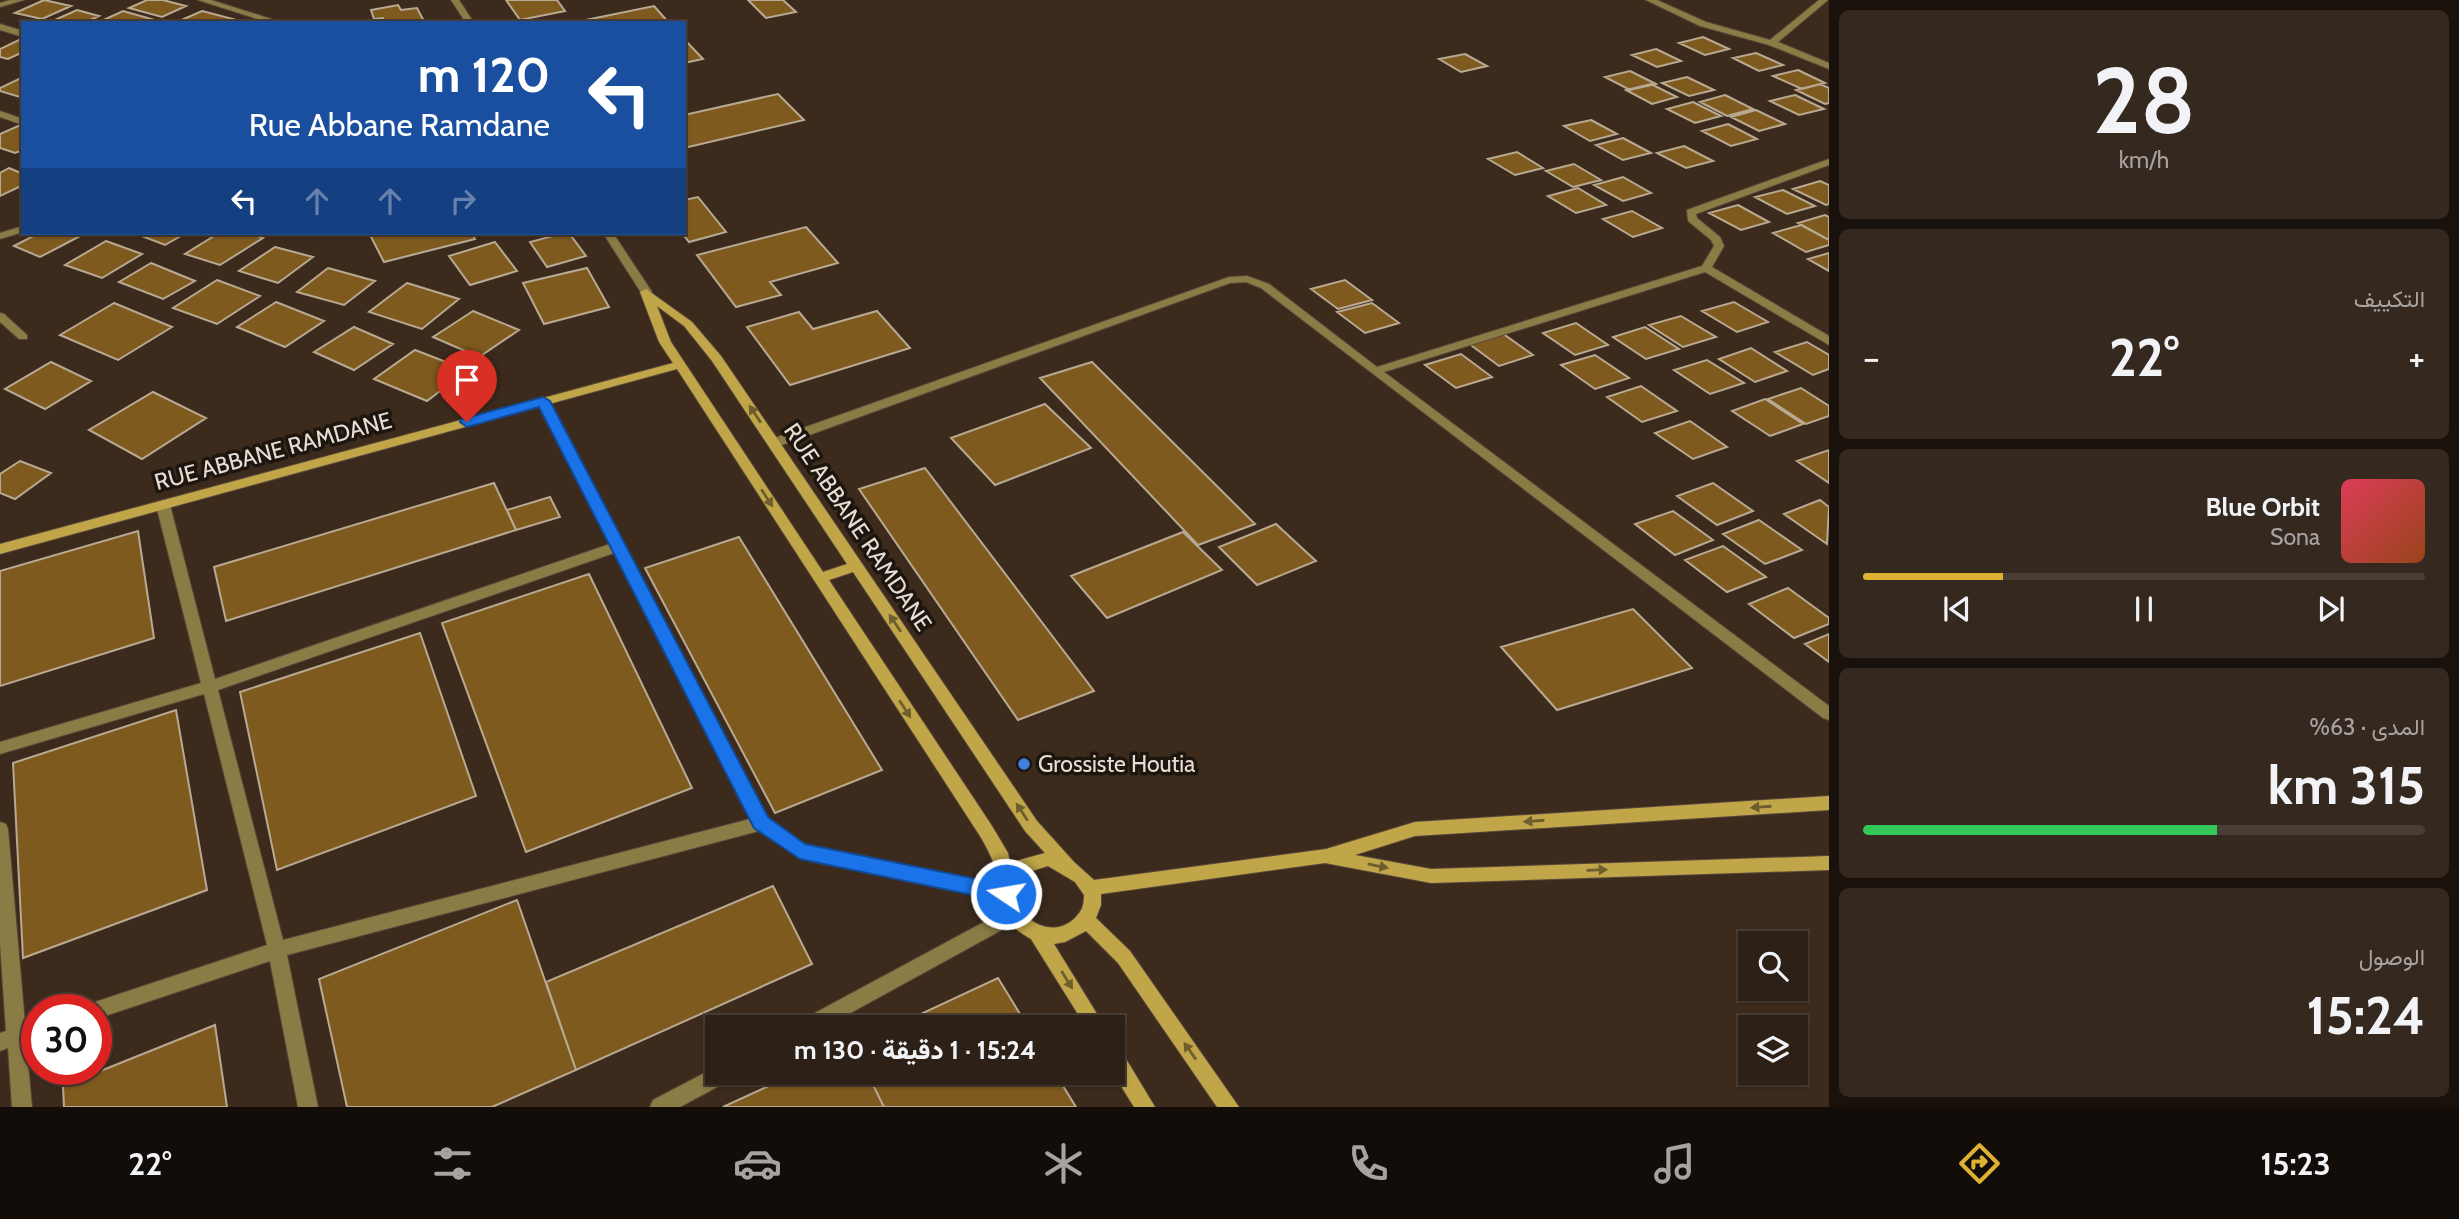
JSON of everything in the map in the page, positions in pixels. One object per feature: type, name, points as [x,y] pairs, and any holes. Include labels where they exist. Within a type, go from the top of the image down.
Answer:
[{"type":"street","points":[[0,5],[20,0]]},
{"type":"street","points":[[201,0],[273,21]]},
{"type":"street","points":[[455,0],[469,21]]},
{"type":"street","points":[[1650,0],[1703,24],[1772,43],[1829,66]]},
{"type":"street","points":[[1772,43],[1824,0]]},
{"type":"street","points":[[0,27],[21,33]]},
{"type":"street","points":[[0,114],[21,121]]},
{"type":"street","points":[[1375,371],[1706,268],[1719,246],[1716,239],[1692,219],[1691,212],[1829,162]]},
{"type":"street","points":[[0,236],[21,230]]},
{"type":"street","points":[[609,235],[646,292],[656,324],[679,365],[999,853],[1006,889],[1006,905],[1012,915],[1019,923],[1038,934],[1057,936],[1073,930],[1086,920],[1092,905],[1090,888],[1081,873],[1066,864],[1048,859],[1031,862],[1016,871],[1006,889]]},
{"type":"street","points":[[1706,268],[1829,341]]},
{"type":"street","points":[[774,443],[1229,280],[1241,279],[1265,286],[1829,714]]},
{"type":"street","name":"RUE ABBANE RAMDANE","points":[[646,292],[668,307],[704,341],[1031,826],[1066,864]]},
{"type":"street","points":[[0,316],[23,337]]},
{"type":"street","name":"RUE ABBANE RAMDANE","points":[[0,549],[679,365]]},
{"type":"street","points":[[543,401],[761,823],[800,851],[1006,889]]},
{"type":"street","points":[[163,505],[276,950],[308,1107]]},
{"type":"street","points":[[0,748],[208,687],[619,546]]},
{"type":"street","points":[[820,578],[857,566]]},
{"type":"street","points":[[1090,888],[1326,856],[1415,829],[1829,803]]},
{"type":"street","points":[[112,1005],[276,950],[761,823]]},
{"type":"street","points":[[0,829],[9,1039],[22,1107]]},
{"type":"street","points":[[1326,856],[1431,876],[1829,863]]},
{"type":"street","points":[[829,1015],[1012,915]]},
{"type":"street","points":[[1086,920],[1124,957],[1229,1107]]},
{"type":"street","points":[[1038,934],[1089,1015]]},
{"type":"street","points":[[1125,1074],[1145,1107]]},
{"type":"street","points":[[660,1107],[705,1083]]},
{"type":"building","points":[[44,0],[71,6],[42,19],[15,13]]},
{"type":"building","points":[[147,0],[163,0],[186,6],[162,17],[129,8]]},
{"type":"building","points":[[506,0],[557,0],[565,11],[520,20]]},
{"type":"building","points":[[748,0],[783,0],[796,12],[766,18]]},
{"type":"building","points":[[398,5],[401,10],[417,8],[424,21],[374,19],[371,10]]},
{"type":"building","points":[[654,6],[667,21],[581,21]]},
{"type":"building","points":[[77,10],[99,16],[88,21],[52,21]]},
{"type":"building","points":[[123,11],[155,20],[153,21],[101,21]]},
{"type":"building","points":[[202,11],[233,19],[230,21],[179,21]]},
{"type":"building","points":[[1703,37],[1729,49],[1705,55],[1679,43]]},
{"type":"building","points":[[21,39],[21,53],[8,59],[0,57],[0,49]]},
{"type":"building","points":[[686,41],[703,59],[686,63]]},
{"type":"building","points":[[1656,49],[1681,61],[1657,67],[1632,55]]},
{"type":"building","points":[[1756,53],[1783,65],[1759,71],[1733,58]]},
{"type":"building","points":[[1465,54],[1487,66],[1461,72],[1439,59]]},
{"type":"building","points":[[1798,70],[1825,83],[1802,89],[1773,76]]},
{"type":"building","points":[[1630,71],[1656,84],[1630,90],[1605,77]]},
{"type":"building","points":[[1687,77],[1714,90],[1689,96],[1662,83]]},
{"type":"building","points":[[21,78],[21,97],[0,91],[0,88]]},
{"type":"building","points":[[1651,84],[1677,97],[1652,104],[1626,90]]},
{"type":"building","points":[[1820,84],[1829,88],[1829,103],[1825,104],[1796,90]]},
{"type":"building","points":[[778,94],[804,120],[686,148],[686,115]]},
{"type":"building","points":[[1725,95],[1753,109],[1727,116],[1700,102]]},
{"type":"building","points":[[1795,95],[1824,109],[1799,115],[1770,101]]},
{"type":"building","points":[[1693,102],[1721,116],[1695,123],[1667,109]]},
{"type":"building","points":[[1756,110],[1785,124],[1759,131],[1731,117]]},
{"type":"building","points":[[1591,120],[1617,134],[1590,141],[1564,126]]},
{"type":"building","points":[[1728,124],[1757,139],[1731,146],[1702,131]]},
{"type":"building","points":[[21,127],[21,151],[15,153],[0,148],[0,134]]},
{"type":"building","points":[[1623,138],[1651,153],[1623,160],[1596,145]]},
{"type":"building","points":[[1684,146],[1713,161],[1686,168],[1657,153]]},
{"type":"building","points":[[1517,152],[1543,168],[1515,175],[1488,159]]},
{"type":"building","points":[[1574,164],[1601,180],[1573,187],[1546,171]]},
{"type":"building","points":[[9,168],[21,173],[21,186],[0,196],[0,173]]},
{"type":"building","points":[[1623,177],[1651,193],[1623,201],[1594,185]]},
{"type":"building","points":[[1820,181],[1829,185],[1829,204],[1826,205],[1793,189]]},
{"type":"building","points":[[1578,188],[1606,205],[1576,213],[1548,196]]},
{"type":"building","points":[[1783,190],[1815,206],[1787,214],[1755,197]]},
{"type":"building","points":[[698,197],[726,232],[689,242],[684,235],[686,235],[686,200]]},
{"type":"building","points":[[1738,205],[1769,222],[1741,230],[1709,213]]},
{"type":"building","points":[[1632,211],[1662,228],[1633,237],[1603,219]]},
{"type":"building","points":[[1825,215],[1829,217],[1829,240],[1798,223]]},
{"type":"building","points":[[1801,225],[1829,240],[1829,245],[1806,252],[1773,233]]},
{"type":"building","points":[[806,227],[838,263],[770,282],[781,295],[736,307],[697,255]]},
{"type":"building","points":[[35,235],[82,235],[40,257],[14,246]]},
{"type":"building","points":[[139,235],[182,235],[165,245]]},
{"type":"building","points":[[216,235],[253,235],[263,238],[220,265],[185,254]]},
{"type":"building","points":[[370,235],[473,235],[475,239],[384,262]]},
{"type":"building","points":[[556,235],[570,235],[586,256],[547,267],[530,242]]},
{"type":"building","points":[[106,241],[142,254],[102,278],[65,265]]},
{"type":"building","points":[[495,242],[517,271],[470,285],[449,256]]},
{"type":"building","points":[[275,247],[313,257],[278,283],[239,271]]},
{"type":"building","points":[[1829,253],[1829,271],[1808,259]]},
{"type":"building","points":[[151,263],[195,281],[163,299],[119,282]]},
{"type":"building","points":[[328,268],[375,281],[344,305],[297,292]]},
{"type":"building","points":[[587,268],[609,307],[544,324],[523,283]]},
{"type":"building","points":[[217,280],[260,296],[217,324],[173,308]]},
{"type":"building","points":[[1345,280],[1372,300],[1338,309],[1311,289]]},
{"type":"building","points":[[407,283],[459,299],[422,329],[369,312]]},
{"type":"building","points":[[276,302],[324,321],[285,347],[237,327]]},
{"type":"building","points":[[1734,302],[1768,322],[1737,332],[1702,311]]},
{"type":"building","points":[[114,303],[172,327],[118,360],[60,335]]},
{"type":"building","points":[[1372,303],[1399,323],[1365,333],[1337,312]]},
{"type":"building","points":[[473,311],[519,330],[479,357],[433,337]]},
{"type":"building","points":[[877,311],[910,348],[790,385],[747,327],[799,312],[813,329]]},
{"type":"building","points":[[1681,316],[1716,337],[1683,347],[1649,325]]},
{"type":"building","points":[[1576,323],[1608,345],[1575,355],[1543,333]]},
{"type":"building","points":[[354,327],[393,344],[354,370],[314,352]]},
{"type":"building","points":[[1645,327],[1679,349],[1646,359],[1613,337]]},
{"type":"building","points":[[1502,333],[1533,355],[1499,366],[1468,343]]},
{"type":"building","points":[[1807,342],[1829,355],[1829,369],[1813,375],[1775,352]]},
{"type":"building","points":[[1751,348],[1787,371],[1755,382],[1719,359]]},
{"type":"building","points":[[415,350],[467,370],[427,401],[374,379]]},
{"type":"building","points":[[1461,354],[1492,377],[1456,388],[1425,365]]},
{"type":"building","points":[[1595,355],[1629,378],[1595,389],[1561,365]]},
{"type":"building","points":[[1707,360],[1744,383],[1710,394],[1674,370]]},
{"type":"building","points":[[51,362],[91,381],[45,409],[5,389]]},
{"type":"building","points":[[1092,362],[1255,524],[1198,545],[1040,378]]},
{"type":"building","points":[[1641,386],[1677,411],[1642,422],[1607,397]]},
{"type":"building","points":[[1801,388],[1829,406],[1829,416],[1806,424],[1768,399]]},
{"type":"building","points":[[153,392],[206,418],[142,459],[89,430]]},
{"type":"building","points":[[1765,399],[1803,424],[1770,436],[1732,411]]},
{"type":"building","points":[[1045,404],[1091,448],[995,485],[951,438]]},
{"type":"building","points":[[1690,421],[1727,447],[1693,459],[1655,433]]},
{"type":"building","points":[[1829,450],[1829,483],[1797,461]]},
{"type":"building","points":[[20,461],[51,473],[15,499],[0,493],[0,474]]},
{"type":"building","points":[[925,468],[1094,691],[1018,720],[859,489]]},
{"type":"building","points":[[494,483],[516,530],[226,621],[214,567]]},
{"type":"building","points":[[1713,483],[1753,511],[1717,525],[1677,496]]},
{"type":"building","points":[[550,497],[560,517],[516,530],[507,510]]},
{"type":"building","points":[[1820,500],[1829,507],[1827,544],[1784,514]]},
{"type":"building","points":[[1673,511],[1713,540],[1675,555],[1635,524]]},
{"type":"building","points":[[1759,520],[1802,550],[1765,564],[1723,534]]},
{"type":"building","points":[[1276,524],[1316,561],[1257,585],[1219,547]]},
{"type":"building","points":[[138,531],[154,638],[0,686],[0,571]]},
{"type":"building","points":[[1183,532],[1222,570],[1107,618],[1071,576]]},
{"type":"building","points":[[739,537],[882,770],[775,813],[645,568]]},
{"type":"building","points":[[1723,546],[1766,577],[1727,592],[1685,560]]},
{"type":"building","points":[[589,574],[692,788],[526,852],[442,623]]},
{"type":"building","points":[[1788,588],[1829,618],[1829,624],[1794,638],[1749,604]]},
{"type":"building","points":[[1633,609],[1692,668],[1557,710],[1501,647]]},
{"type":"building","points":[[420,633],[476,796],[277,870],[240,692]]},
{"type":"building","points":[[1829,634],[1829,662],[1805,644]]},
{"type":"building","points":[[176,710],[207,890],[23,958],[13,763]]},
{"type":"building","points":[[773,886],[812,964],[576,1070],[546,982]]},
{"type":"building","points":[[517,900],[576,1070],[492,1107],[347,1107],[319,979]]},
{"type":"building","points":[[998,978],[1021,1015],[919,1015]]},
{"type":"building","points":[[215,1025],[227,1107],[64,1107],[63,1086],[112,1085],[112,1066]]},
{"type":"building","points":[[771,1085],[873,1085],[884,1107],[723,1107]]},
{"type":"building","points":[[873,1085],[1062,1085],[1076,1107],[884,1107]]},
{"type":"place","name":"Grossiste Houtia","points":[[1024,764]]},
{"type":"route","points":[[467,422],[543,401],[761,823],[800,851],[1006,894]]}]
